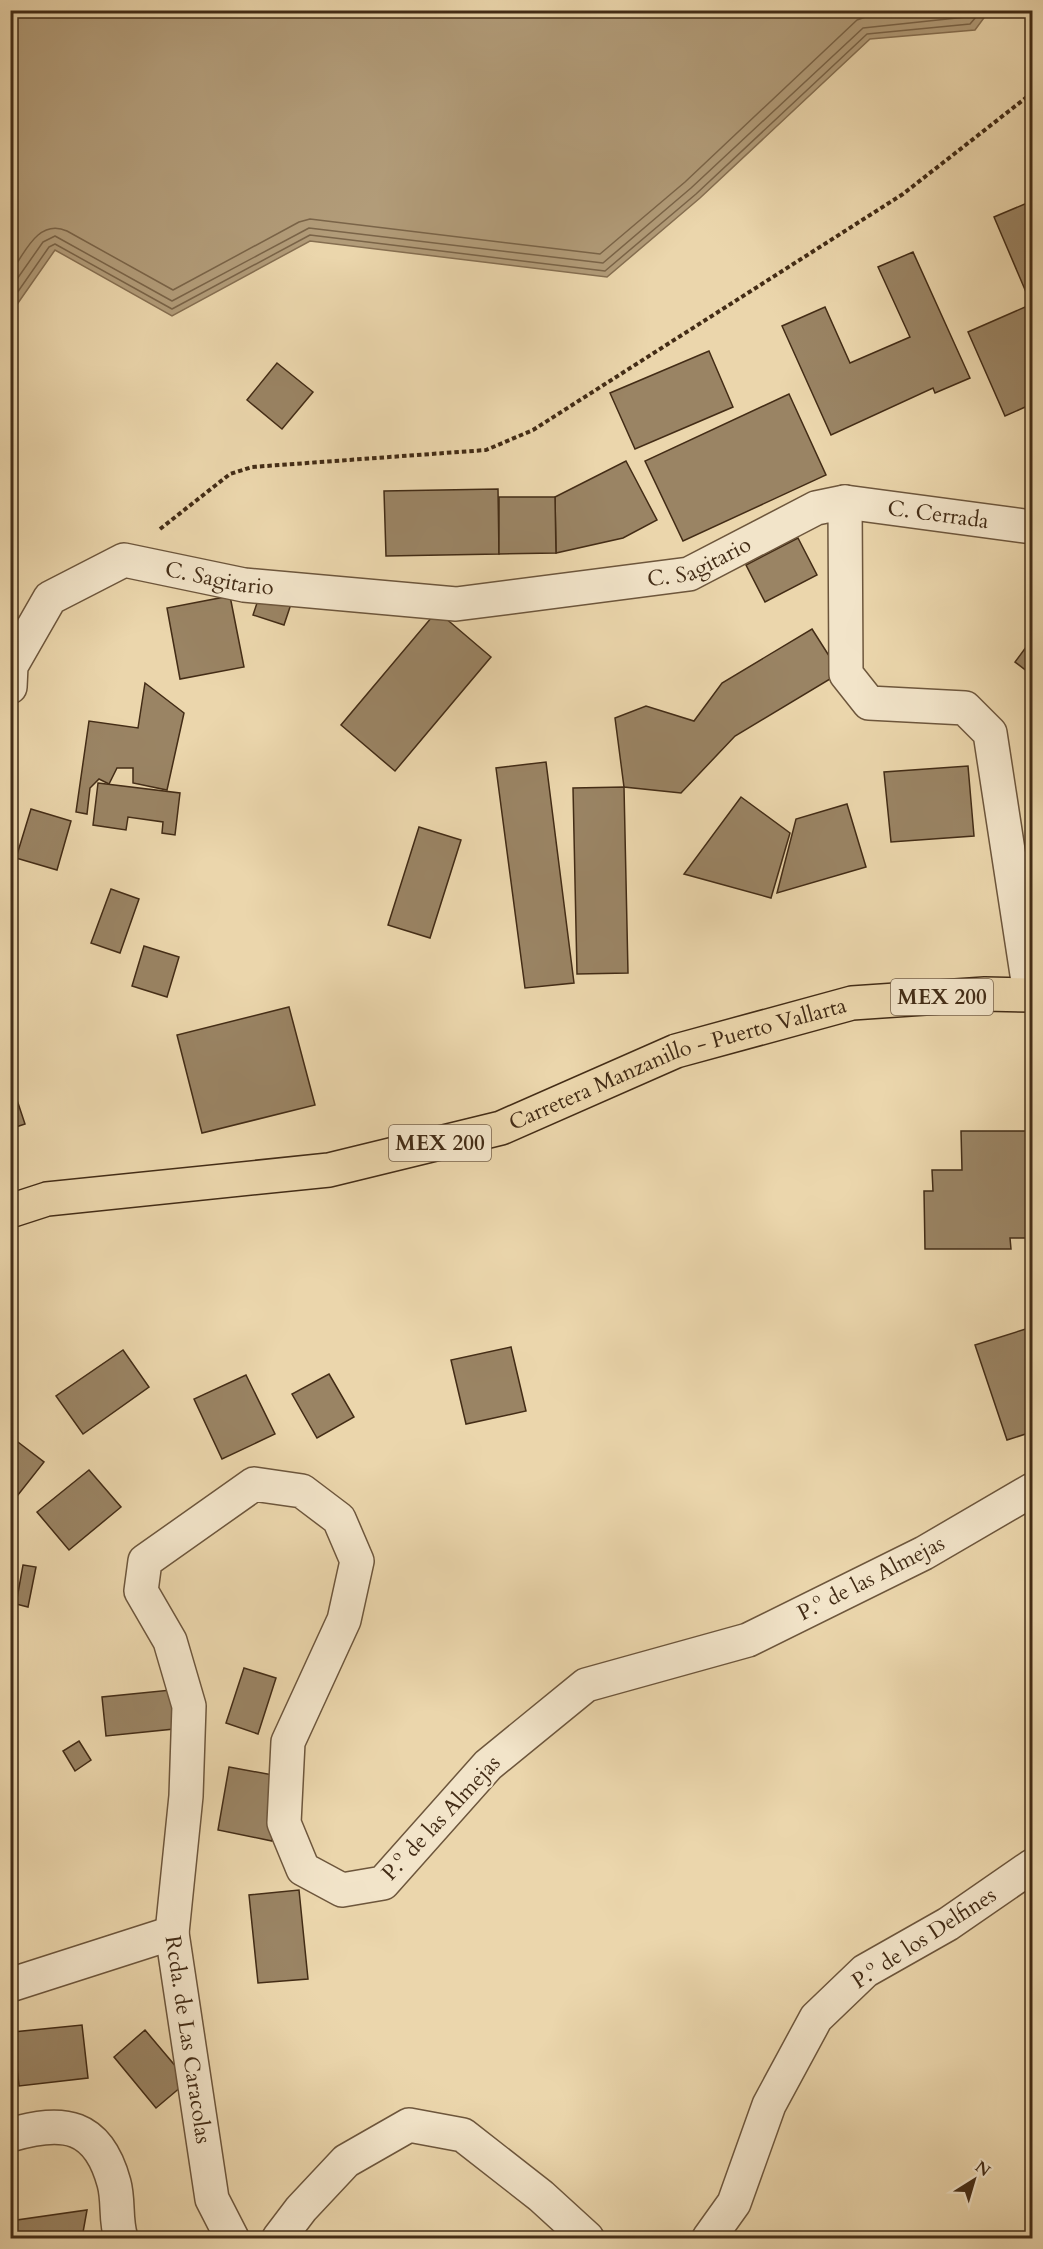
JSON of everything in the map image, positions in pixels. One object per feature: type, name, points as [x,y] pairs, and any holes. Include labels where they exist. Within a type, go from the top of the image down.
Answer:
[{"type":"highway","name":"Carretera Manzanillo - Puerto Vallarta","points":[[10,1211],[47,1199],[329,1170],[489,1131],[676,1051],[852,1003],[985,994],[1031,994]]},
{"type":"street","name":"C. Sagitario","points":[[124,560],[244,585],[456,604],[689,574],[816,508],[845,502]]},
{"type":"street","points":[[845,502],[846,674],[869,703],[965,708],[990,733],[1031,994]]},
{"type":"street","name":"C. Cerrada","points":[[845,502],[1032,527]]},
{"type":"street","points":[[10,687],[11,666],[50,598],[124,560]]},
{"type":"street","name":"P.º de las Almejas","points":[[172,1933],[186,1796],[189,1706],[170,1641],[141,1591],[145,1561],[254,1484],[302,1491],[339,1519],[357,1561],[344,1620],[288,1742],[284,1812],[284,1823],[303,1869],[342,1890],[383,1884],[488,1765],[586,1685],[748,1640],[924,1553],[1032,1490]]},
{"type":"street","name":"P.º de los Delfines","points":[[709,2238],[734,2203],[769,2105],[816,2018],[865,1971],[948,1924],[1032,1866]]},
{"type":"street","name":"Rcda. de Las Caracolas","points":[[10,1984],[172,1933],[212,2199],[232,2238]]},
{"type":"street","points":[[279,2238],[301,2209],[346,2161],[409,2125],[463,2135],[541,2196],[587,2238]]},
{"type":"street","points":[[10,2135],[61,2126],[87,2136],[102,2152],[115,2185],[117,2226],[121,2238]]},
{"type":"path","points":[[124,560],[230,474],[252,467],[486,450],[533,430],[903,194],[1032,93]]},
{"type":"water","points":[[11,10],[989,11],[975,30],[870,39],[700,198],[607,277],[310,241],[172,316],[55,250],[11,313]]},
{"type":"building","points":[[1032,201],[1032,289],[1026,292],[994,217]]},
{"type":"building","points":[[913,252],[970,378],[935,393],[933,388],[831,435],[782,326],[825,307],[850,363],[910,337],[878,267]]},
{"type":"building","points":[[1032,304],[1032,404],[1005,416],[968,332]]},
{"type":"building","points":[[709,351],[733,407],[635,449],[610,393]]},
{"type":"building","points":[[277,363],[313,392],[282,429],[247,400]]},
{"type":"building","points":[[789,394],[826,475],[683,541],[645,461]]},
{"type":"building","points":[[626,461],[657,520],[623,538],[556,553],[555,497]]},
{"type":"building","points":[[498,489],[499,554],[386,556],[384,491]]},
{"type":"building","points":[[499,497],[555,497],[556,553],[499,554]]},
{"type":"building","points":[[798,538],[817,575],[765,602],[746,565]]},
{"type":"building","points":[[262,588],[293,598],[284,625],[253,615]]},
{"type":"building","points":[[230,596],[244,667],[180,679],[167,608]]},
{"type":"building","points":[[437,611],[491,657],[395,771],[341,725]]},
{"type":"building","points":[[812,629],[840,673],[735,736],[681,793],[624,787],[615,718],[646,706],[694,721],[722,683]]},
{"type":"building","points":[[1032,639],[1032,675],[1015,662]]},
{"type":"building","points":[[145,683],[184,713],[167,790],[133,783],[133,768],[117,768],[109,784],[99,779],[90,788],[87,814],[76,812],[89,721],[138,728]]},
{"type":"building","points":[[546,762],[574,983],[525,988],[496,768]]},
{"type":"building","points":[[968,766],[974,836],[891,842],[884,772]]},
{"type":"building","points":[[98,783],[180,793],[175,835],[162,833],[163,822],[128,817],[126,830],[93,825]]},
{"type":"building","points":[[624,787],[628,973],[577,974],[573,788]]},
{"type":"building","points":[[741,797],[790,833],[771,898],[684,874]]},
{"type":"building","points":[[847,804],[866,867],[777,893],[796,819]]},
{"type":"building","points":[[31,809],[71,821],[57,870],[16,858]]},
{"type":"building","points":[[419,827],[461,840],[430,938],[388,925]]},
{"type":"building","points":[[111,889],[139,899],[120,953],[91,943]]},
{"type":"building","points":[[144,946],[179,957],[167,997],[132,986]]},
{"type":"building","points":[[289,1007],[315,1105],[202,1133],[177,1035]]},
{"type":"building","points":[[12,1085],[25,1124],[10,1129],[10,1086]]},
{"type":"building","points":[[961,1131],[1028,1131],[1028,1158],[1032,1158],[1032,1238],[1010,1238],[1011,1249],[925,1249],[924,1191],[933,1191],[932,1170],[962,1170]]},
{"type":"building","points":[[1032,1327],[1032,1432],[1007,1440],[975,1345]]},
{"type":"building","points":[[511,1347],[526,1411],[466,1424],[451,1360]]},
{"type":"building","points":[[123,1350],[149,1387],[83,1434],[56,1396]]},
{"type":"building","points":[[329,1374],[354,1417],[317,1438],[292,1394]]},
{"type":"building","points":[[246,1375],[275,1434],[222,1459],[194,1399]]},
{"type":"building","points":[[10,1436],[44,1462],[10,1505]]},
{"type":"building","points":[[89,1470],[121,1507],[69,1550],[37,1512]]},
{"type":"building","points":[[23,1565],[36,1567],[28,1607],[16,1604]]},
{"type":"building","points":[[244,1668],[276,1678],[258,1734],[226,1723]]},
{"type":"building","points":[[171,1690],[174,1729],[106,1736],[102,1697]]},
{"type":"building","points":[[79,1741],[91,1760],[75,1771],[63,1751]]},
{"type":"building","points":[[229,1767],[284,1777],[272,1841],[218,1830]]},
{"type":"building","points":[[299,1890],[308,1979],[258,1983],[249,1895]]},
{"type":"building","points":[[82,2025],[88,2078],[19,2086],[13,2032]]},
{"type":"building","points":[[145,2030],[188,2081],[156,2108],[114,2057]]},
{"type":"building","points":[[87,2210],[82,2238],[10,2238],[10,2221]]}]
